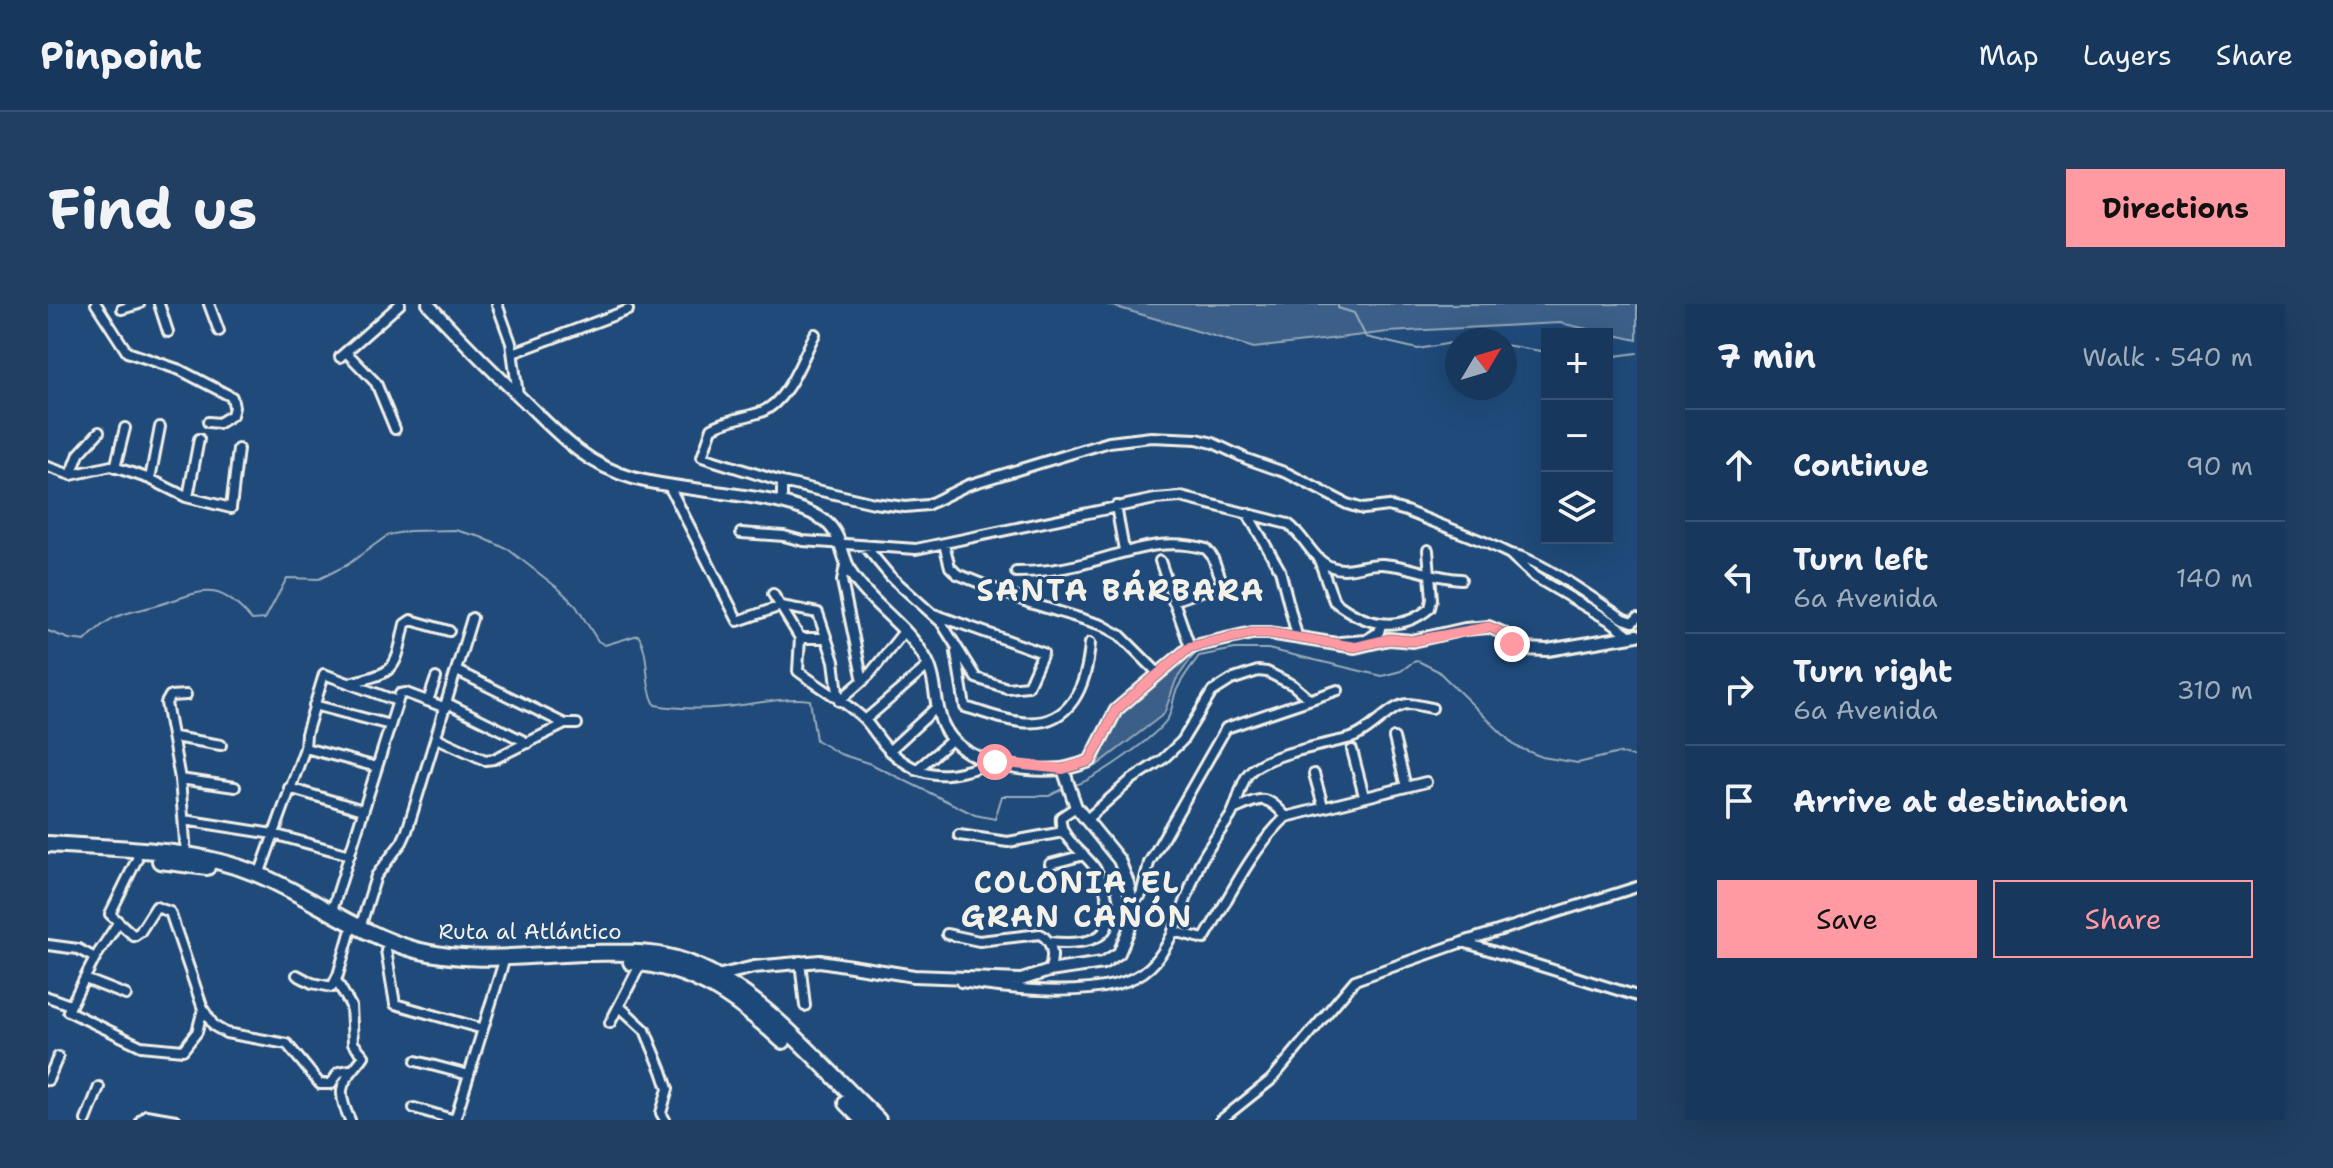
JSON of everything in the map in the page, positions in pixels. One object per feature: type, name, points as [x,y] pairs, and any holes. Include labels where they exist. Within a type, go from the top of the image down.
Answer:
[{"type":"highway","name":"Ruta al Atlántico","points":[[48,844],[186,854],[259,875],[331,914],[386,950],[423,961],[495,967],[503,964],[641,963],[671,968],[732,997],[774,1033],[863,1120]]},
{"type":"highway","name":"Ruta al Atlántico","points":[[48,853],[196,865],[226,872],[355,930],[433,954],[476,957],[665,956],[717,976],[769,1015],[878,1120]]},
{"type":"street","points":[[96,304],[127,352],[180,370],[232,397],[232,415],[219,423],[208,422]]},
{"type":"street","points":[[122,309],[139,304]]},
{"type":"street","points":[[159,304],[168,332]]},
{"type":"street","points":[[209,304],[219,331]]},
{"type":"street","points":[[395,429],[376,383],[343,354],[400,304]]},
{"type":"street","points":[[428,304],[487,367],[554,432],[585,457],[631,478],[782,503],[826,522],[850,573],[868,596],[905,630],[929,665],[944,729],[977,758],[1064,772],[1094,758],[1113,714],[1190,647],[1252,633],[1297,636],[1344,647],[1365,646],[1389,639],[1412,641],[1489,627],[1503,633],[1512,644],[1522,649],[1548,650],[1628,629],[1637,618]]},
{"type":"street","points":[[497,304],[513,353],[518,395]]},
{"type":"street","points":[[513,353],[628,310]]},
{"type":"street","points":[[815,334],[775,403],[764,411],[724,421],[712,428],[702,457],[782,482],[905,507],[927,505],[968,485],[1109,442],[1173,436],[1213,443],[1287,473],[1347,504],[1363,509],[1388,506],[1406,511],[1510,554],[1535,577],[1628,629]]},
{"type":"street","points":[[150,479],[160,427]]},
{"type":"street","points":[[115,468],[125,428]]},
{"type":"street","points":[[71,475],[79,454],[99,432]]},
{"type":"street","points":[[188,497],[199,439]]},
{"type":"street","points":[[48,467],[71,475],[111,466],[150,479],[188,497],[231,508],[238,449]]},
{"type":"street","points":[[782,482],[782,503]]},
{"type":"street","points":[[669,486],[738,621],[781,606],[818,613],[834,661],[839,701]]},
{"type":"street","points":[[741,533],[916,549],[1116,506],[1181,497],[1288,524],[1298,531],[1319,560],[1334,601],[1381,625],[1405,622],[1430,608],[1428,550]]},
{"type":"street","points":[[1116,506],[1124,550]]},
{"type":"street","points":[[1247,512],[1280,570],[1297,636]]},
{"type":"street","points":[[944,544],[954,572],[1030,603],[1102,625],[1120,635],[1158,673]]},
{"type":"street","points":[[1016,572],[1069,567],[1124,550],[1159,544],[1206,549],[1222,581],[1219,585],[1173,601]]},
{"type":"street","points":[[865,546],[890,576],[946,629],[976,678],[1007,688],[1026,688],[1043,653],[931,613]]},
{"type":"street","points":[[846,560],[842,581],[863,681]]},
{"type":"street","points":[[1319,560],[1333,568],[1347,569],[1381,563],[1444,579],[1461,579]]},
{"type":"street","points":[[1160,561],[1190,647]]},
{"type":"street","points":[[773,594],[800,638],[798,671],[865,720],[889,751],[916,770],[930,775],[953,775],[995,762]]},
{"type":"street","points":[[297,975],[328,987],[332,987],[336,980],[376,876],[407,831],[472,618]]},
{"type":"street","points":[[351,683],[381,676],[390,670],[396,661],[405,624],[411,620],[449,631]]},
{"type":"street","points":[[1327,642],[1366,640],[1379,632],[1381,625]]},
{"type":"street","points":[[839,701],[863,681],[905,630]]},
{"type":"street","points":[[800,638],[826,638]]},
{"type":"street","points":[[954,643],[965,707],[1025,723],[1058,715],[1072,704],[1088,669],[1090,643]]},
{"type":"street","points":[[865,720],[929,665]]},
{"type":"street","points":[[457,671],[565,724],[577,724]]},
{"type":"street","points":[[1087,819],[1182,741],[1212,692],[1221,685],[1258,671],[1267,672],[1293,685],[1308,698]]},
{"type":"street","points":[[259,875],[305,748],[324,674],[397,701]]},
{"type":"street","points":[[428,701],[436,678]]},
{"type":"street","points":[[1132,902],[1141,895],[1149,863],[1226,728],[1338,690]]},
{"type":"street","points":[[331,914],[400,694],[406,693],[447,706],[528,743]]},
{"type":"street","points":[[186,695],[170,696],[166,703],[180,779],[186,854]]},
{"type":"street","points":[[717,976],[734,970],[800,961],[849,964],[1009,989],[1087,989],[1129,981],[1151,966],[1173,931],[1201,862],[1235,809],[1248,773],[1266,761],[1356,736],[1406,704],[1432,708]]},
{"type":"street","points":[[314,705],[390,725]]},
{"type":"street","points":[[889,751],[938,706]]},
{"type":"street","points":[[437,738],[485,760],[494,759],[565,724]]},
{"type":"street","points":[[174,737],[221,745]]},
{"type":"street","points":[[1394,738],[1406,787]]},
{"type":"street","points":[[916,770],[953,739]]},
{"type":"street","points":[[305,748],[377,767]]},
{"type":"street","points":[[1352,750],[1364,796]]},
{"type":"street","points":[[944,979],[1021,980],[1049,971],[1103,963],[1119,953],[1132,922],[1128,883],[1119,860],[1073,803],[1064,772]]},
{"type":"street","points":[[1314,774],[1323,806]]},
{"type":"street","points":[[180,779],[235,787]]},
{"type":"street","points":[[1173,931],[1204,939],[1270,832],[1286,817],[1426,782]]},
{"type":"street","points":[[289,788],[363,810]]},
{"type":"street","points":[[1235,809],[1267,799],[1286,817]]},
{"type":"street","points":[[1049,942],[1084,941],[1103,934],[1112,918],[1105,885],[1063,832],[1059,819],[1073,803]]},
{"type":"street","points":[[184,820],[273,834],[350,855]]},
{"type":"street","points":[[959,835],[1008,842],[1063,832]]},
{"type":"street","points":[[1050,864],[1084,855]]},
{"type":"street","points":[[137,859],[111,911],[118,923],[137,936],[153,909],[167,909],[203,1009],[214,1026],[226,1033],[287,1044],[320,1084],[331,1084],[339,1072],[350,1070]]},
{"type":"street","points":[[1221,1120],[1271,1080],[1355,980],[1637,887]]},
{"type":"street","points":[[1112,918],[1132,922]]},
{"type":"street","points":[[118,923],[95,958],[70,1005],[70,1013],[141,1046],[183,1050],[193,1041],[203,1009]]},
{"type":"street","points":[[947,934],[979,941],[1040,934],[1049,942],[1053,955],[1049,971]]},
{"type":"street","points":[[1463,942],[1637,996]]},
{"type":"street","points":[[49,947],[78,949],[95,958]]},
{"type":"street","points":[[386,950],[395,1004],[483,1029]]},
{"type":"street","points":[[800,961],[805,1006]]},
{"type":"street","points":[[610,1023],[641,963]]},
{"type":"street","points":[[414,1108],[455,1120],[503,964]]},
{"type":"street","points":[[85,979],[126,995]]},
{"type":"street","points":[[336,980],[351,1006],[353,1043],[364,1056],[350,1070],[341,1092],[350,1120]]},
{"type":"street","points":[[48,997],[70,1005]]},
{"type":"street","points":[[619,1006],[645,1030],[662,1071],[668,1089],[661,1113],[665,1120]]},
{"type":"street","points":[[48,1080],[58,1057]]},
{"type":"street","points":[[416,1061],[469,1075]]},
{"type":"street","points":[[86,1120],[99,1087]]},
{"type":"street","points":[[141,1120],[146,1115],[176,1120]]},
{"type":"shaded area","points":[[1106,304],[1637,304],[1637,340],[1613,335],[1613,328],[1583,328],[1560,323],[1388,332],[1254,348]]},
{"type":"shaded area","points":[[1194,648],[1197,650],[1176,680],[1164,714],[1096,766],[1093,762],[1118,710]]},
{"type":"waterway","points":[[1338,304],[1338,308],[1354,313],[1366,337],[1418,349],[1445,344]]},
{"type":"waterway","points":[[1517,347],[1541,351]]},
{"type":"waterway","points":[[1613,356],[1637,353]]},
{"type":"waterway","points":[[48,631],[85,641],[101,626],[122,614],[205,592],[227,597],[252,620],[265,619],[287,578],[319,579],[347,565],[388,535],[409,531],[455,530],[481,537],[509,550],[576,606],[598,641],[605,645],[638,635],[655,705],[710,708],[785,699],[810,700],[816,740],[840,754],[871,764],[975,815],[995,819],[1002,796],[1049,796],[1066,787]]},
{"type":"waterway","points":[[1072,786],[1109,767],[1161,726],[1169,715],[1180,684],[1199,656],[1235,649],[1268,649],[1382,676],[1401,671],[1418,661],[1438,671],[1515,746],[1542,757],[1578,763],[1619,753],[1637,758]]},
{"type":"district","name":"SANTA BÁRBARA","points":[[1121,591]]},
{"type":"district","name":"COLONIA EL GRAN CAÑÓN","points":[[1077,900]]},
{"type":"route","points":[[995,762],[1063,769],[1090,761],[1116,710],[1190,647],[1252,633],[1297,636],[1355,647],[1389,639],[1412,641],[1489,627],[1503,633],[1512,644]]}]
